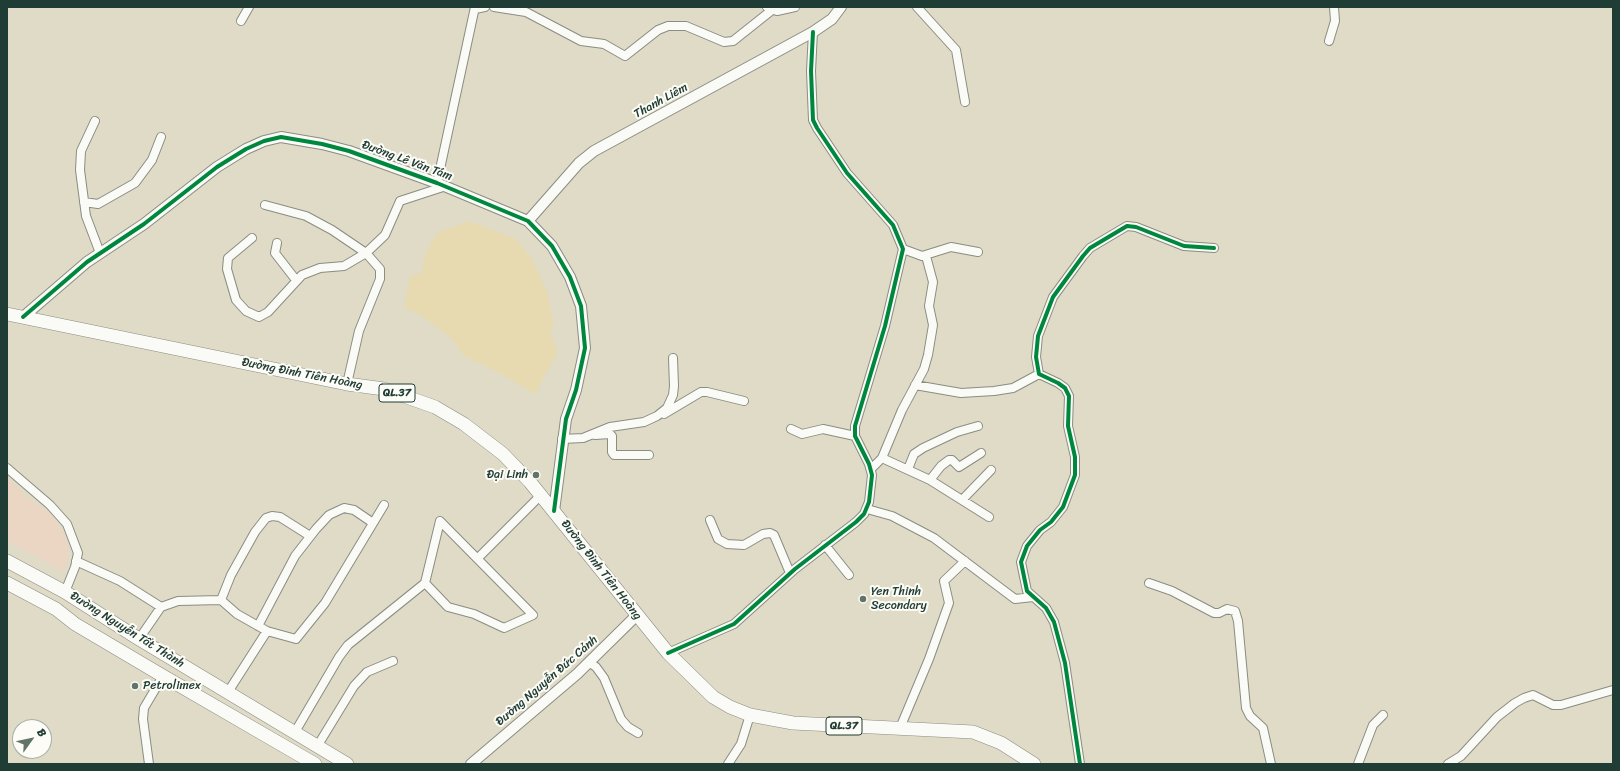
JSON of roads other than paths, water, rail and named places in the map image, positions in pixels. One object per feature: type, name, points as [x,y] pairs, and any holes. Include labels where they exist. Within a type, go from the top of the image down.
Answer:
[{"type":"main road","name":"Đường Đinh Tiên Hoàng","points":[[7,314],[347,384],[384,389],[409,397],[448,413],[503,454],[541,495],[668,653],[713,697],[730,707],[750,715],[793,723],[973,732],[1001,742],[1034,764]]},
{"type":"main road","name":"Đường Nguyễn Tất Thành","points":[[7,561],[65,592],[140,640],[347,764]]},
{"type":"main road","name":"Đường Nguyễn Tất Thành","points":[[7,584],[56,609],[75,624],[315,764]]},
{"type":"main road","points":[[56,609],[65,592]]},
{"type":"main road","points":[[163,676],[173,660]]},
{"type":"street","points":[[241,21],[249,7]]},
{"type":"street","points":[[252,238],[227,260],[227,268],[236,300],[240,306],[259,317],[268,312],[302,275],[320,268],[344,266],[366,253],[385,235],[400,201],[441,184],[475,8],[485,7]]},
{"type":"street","points":[[494,7],[527,10],[581,41],[604,44],[625,56],[658,30],[668,26],[686,26],[724,42],[733,41],[769,8],[777,10],[794,7]]},
{"type":"street","name":"Thanh Liêm","points":[[528,221],[580,163],[594,151],[824,26],[832,19],[841,7]]},
{"type":"street","points":[[917,7],[956,50],[965,102]]},
{"type":"street","points":[[1329,40],[1335,21],[1334,7]]},
{"type":"street","points":[[668,653],[734,624],[790,573],[856,522],[867,509],[872,481],[871,469],[855,436],[855,426],[885,326],[904,249],[893,225],[847,173],[813,120],[811,71],[813,32]]},
{"type":"street","points":[[95,121],[81,151],[80,170],[86,216],[100,253]]},
{"type":"street","name":"Đường Lê Văn Tám","points":[[23,318],[87,262],[144,224],[217,167],[246,149],[264,141],[281,136],[349,151],[441,184],[528,221],[552,246],[570,276],[580,306],[584,327],[585,348],[576,390],[566,419],[562,439],[554,511]]},
{"type":"street","points":[[84,202],[98,204],[135,183],[152,160],[162,137]]},
{"type":"street","points":[[265,205],[301,215],[316,221],[366,253],[376,263],[381,276],[359,331],[347,384]]},
{"type":"street","points":[[1039,374],[1036,348],[1046,314],[1060,286],[1090,248],[1129,225],[1184,246],[1214,248]]},
{"type":"street","points":[[277,242],[275,253],[296,280]]},
{"type":"street","points":[[904,249],[926,256],[952,247],[978,252]]},
{"type":"street","points":[[871,469],[882,458],[902,410],[924,368],[932,337],[933,325],[930,306],[933,282],[926,256]]},
{"type":"street","points":[[657,416],[667,408],[673,395],[673,358]]},
{"type":"street","points":[[916,385],[961,393],[994,392],[1013,388],[1039,374]]},
{"type":"street","points":[[1039,374],[1058,383],[1065,388],[1070,396],[1068,426],[1076,463],[1073,482],[1063,507],[1051,522],[1040,530],[1027,546],[1021,562],[1024,584],[1027,591],[1046,608],[1054,622],[1065,663],[1080,764]]},
{"type":"street","points":[[562,439],[583,438],[610,427],[644,422],[668,412],[701,392],[707,392],[744,401]]},
{"type":"street","points":[[908,469],[914,454],[922,448],[957,432],[978,426]]},
{"type":"street","points":[[791,429],[802,434],[823,430],[855,436]]},
{"type":"street","points":[[593,435],[605,434],[612,436],[612,452],[614,455],[649,455]]},
{"type":"street","points":[[930,480],[941,466],[949,460],[952,460],[959,467],[981,453]]},
{"type":"street","points":[[882,458],[930,480],[989,517]]},
{"type":"street","points":[[7,468],[50,505],[67,524],[78,553],[65,592]]},
{"type":"street","points":[[962,500],[991,470]]},
{"type":"street","points":[[478,558],[541,495]]},
{"type":"street","points":[[140,640],[162,607],[178,601],[220,600],[237,614],[267,631],[296,639],[301,635],[325,603],[384,505]]},
{"type":"street","points":[[258,626],[295,556],[310,536],[329,515],[338,509],[344,508],[354,510],[373,523]]},
{"type":"street","points":[[867,509],[892,516],[934,538],[1015,599],[1033,596]]},
{"type":"street","points":[[220,600],[231,576],[255,532],[266,518],[272,516],[280,517],[310,536]]},
{"type":"street","points":[[295,732],[339,657],[348,646],[425,583],[440,520],[533,615],[504,628],[474,614],[448,607],[425,583]]},
{"type":"street","points":[[710,520],[718,539],[727,544],[744,545],[762,534],[770,533],[774,535],[790,573]]},
{"type":"street","points":[[825,545],[850,575]]},
{"type":"street","points":[[76,561],[120,581],[162,607]]},
{"type":"street","points":[[900,728],[929,660],[949,603],[944,580],[965,561]]},
{"type":"street","points":[[1149,583],[1172,591],[1214,613],[1219,613],[1227,609],[1235,611],[1237,616],[1246,708],[1250,716],[1263,728],[1271,764]]},
{"type":"street","name":"Đường Nguyễn Đức Cảnh","points":[[471,764],[590,663],[637,615]]},
{"type":"street","points":[[228,692],[267,631]]},
{"type":"street","points":[[318,746],[354,686],[367,672],[393,661]]},
{"type":"street","points":[[590,663],[596,667],[604,678],[621,719],[628,727],[638,733]]},
{"type":"street","points":[[149,764],[149,753],[143,719],[144,708],[163,676]]},
{"type":"street","points":[[1448,764],[1461,756],[1497,717],[1524,698],[1533,695],[1553,705],[1561,705],[1613,690]]},
{"type":"street","points":[[728,764],[742,744],[750,715]]},
{"type":"street","points":[[1358,764],[1374,725],[1383,715]]},
{"type":"place","name":"Đại Linh","points":[[536,475]]},
{"type":"place","name":"Yen Thinh Secondary","points":[[863,599]]},
{"type":"place","name":"Petrolimex","points":[[135,686]]}]
